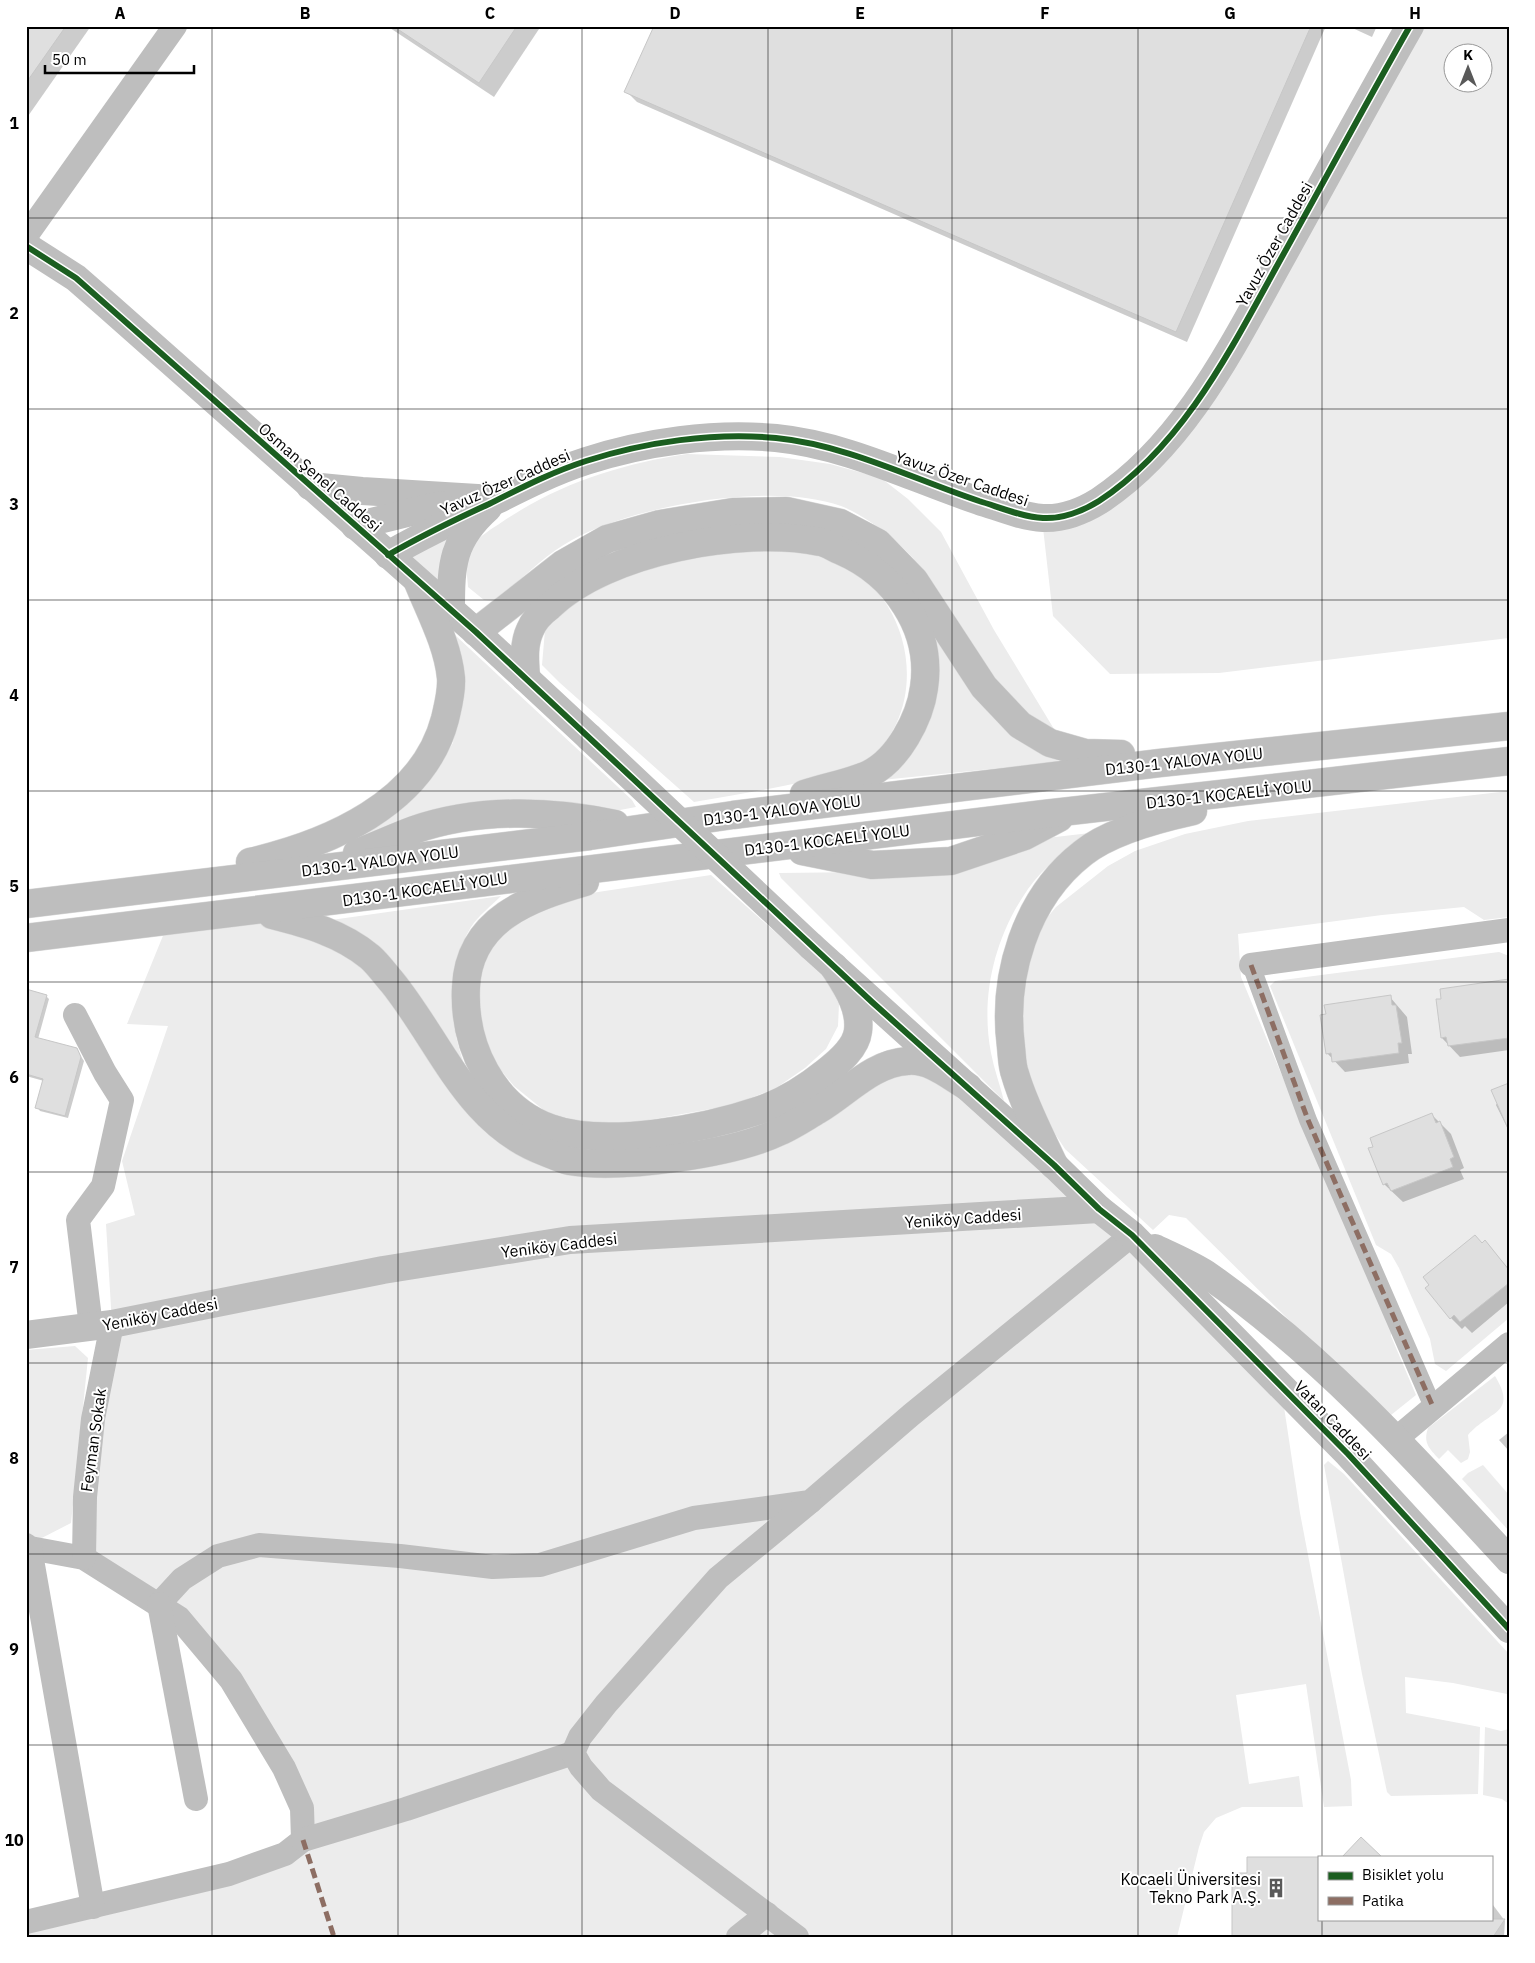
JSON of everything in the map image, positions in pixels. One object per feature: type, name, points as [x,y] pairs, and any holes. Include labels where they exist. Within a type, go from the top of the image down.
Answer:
[{"type":"main road","name":"Yavuz Özer Caddesi","points":[[388,555],[428,532],[532,482],[585,461],[664,442],[722,437],[776,438],[814,445],[871,462],[1009,511],[1042,519],[1065,517],[1098,501],[1133,474],[1161,446],[1223,362],[1410,26]]},
{"type":"main road","name":"Osman Şenel Caddesi","points":[[26,246],[82,284],[476,632],[811,946],[968,1086]]},
{"type":"main road","name":"Yavuz Özer Caddesi","points":[[310,486],[379,493],[498,499]]},
{"type":"main road","name":"Yavuz Özer Caddesi","points":[[355,526],[418,509],[498,499]]},
{"type":"main road","name":"Yavuz Özer Caddesi","points":[[451,610],[452,569],[455,553],[468,528],[498,499]]},
{"type":"main road","points":[[476,632],[563,564],[607,539],[660,524],[734,512],[786,511],[840,522],[878,543],[914,580],[984,687],[1020,725],[1050,743],[1085,754],[1120,754],[1185,749],[1509,718]]},
{"type":"main road","points":[[526,678],[526,643],[537,617],[577,585],[652,553],[740,538],[784,538],[822,542],[860,559],[904,601],[920,631],[927,667],[922,703],[912,728],[893,754],[870,774],[733,816]]},
{"type":"main road","points":[[69,898],[278,856],[358,823],[388,803],[402,790],[430,756],[442,731],[450,702],[451,679],[445,649],[418,582]]},
{"type":"main road","name":"D130-1 YALOVA YOLU","points":[[26,904],[320,868],[414,830],[493,814],[584,818],[638,829],[1160,763],[1509,726]]},
{"type":"main road","name":"D130-1 KOCAELİ YOLU","points":[[26,938],[256,911],[516,877],[1509,761]]},
{"type":"main road","points":[[1054,1165],[1014,1073],[1008,1019],[1011,979],[1026,927],[1052,884],[1083,852],[1122,832],[1174,816],[1300,786]]},
{"type":"main road","points":[[779,846],[872,865],[951,861],[1025,836],[1072,811]]},
{"type":"main road","points":[[652,862],[528,901],[510,910],[492,926],[476,948],[466,980],[465,1010],[470,1038],[482,1069],[501,1095],[523,1114],[549,1128],[586,1137],[627,1137],[715,1122],[761,1109],[807,1087],[836,1065],[849,1051],[858,1032],[857,1016],[850,994],[834,967]]},
{"type":"main road","points":[[256,911],[316,926],[348,940],[372,958],[403,996],[465,1090],[493,1122],[526,1145],[567,1160],[612,1164],[728,1148],[780,1131],[830,1102],[873,1071],[898,1062],[924,1061],[968,1086],[1099,1209],[1132,1236]]},
{"type":"main road","name":"Yeniköy Caddesi","points":[[26,1334],[102,1325],[383,1270],[570,1240],[1099,1209]]},
{"type":"main road","name":"Vatan Caddesi","points":[[1132,1236],[1208,1275],[1291,1341],[1397,1438],[1509,1560]]},
{"type":"main road","name":"Vatan Caddesi","points":[[1132,1236],[1348,1454],[1509,1629]]},
{"type":"street","points":[[26,236],[174,26]]},
{"type":"street","points":[[1433,1407],[1308,1120],[1251,965],[1509,930]]},
{"type":"street","name":"Feyman Sokak","points":[[75,1015],[105,1073],[122,1100],[103,1186],[78,1220],[102,1325],[85,1496],[84,1558]]},
{"type":"street","points":[[26,1922],[229,1874],[285,1854],[302,1840],[406,1809],[573,1753],[580,1737],[606,1704],[718,1578],[911,1415],[1132,1236]]},
{"type":"street","points":[[1397,1438],[1509,1344]]},
{"type":"street","points":[[159,1604],[182,1579],[218,1556],[259,1545],[400,1556],[493,1567],[540,1565],[694,1518],[810,1502]]},
{"type":"street","points":[[93,1907],[28,1546],[84,1558],[179,1618],[231,1680],[284,1768],[302,1808],[302,1840]]},
{"type":"street","points":[[159,1604],[196,1799]]},
{"type":"street","points":[[573,1753],[581,1767],[601,1790],[797,1937]]},
{"type":"street","points":[[738,1937],[766,1914]]},
{"type":"shaded area","points":[[1410,26],[1509,26],[1509,638],[1219,673],[1110,674],[1053,616],[1042,519],[1065,517],[1161,446]]},
{"type":"shaded area","points":[[687,454],[780,457],[830,464],[881,478],[908,499],[941,532],[994,630],[1054,729],[1023,712],[1004,694],[995,683],[941,596],[912,557],[879,528],[841,506],[812,499],[779,496],[704,500],[667,507],[631,516],[599,527],[572,540],[542,561],[495,601],[484,600],[468,587],[467,561],[472,546],[486,533],[523,509],[567,486],[590,477],[638,463]]},
{"type":"shaded area","points":[[452,530],[439,581],[410,558]]},
{"type":"shaded area","points":[[762,548],[804,551],[826,556],[860,576],[882,597],[897,625],[904,647],[907,669],[906,691],[901,713],[892,733],[878,751],[857,768],[797,783],[694,802],[542,665],[545,630],[567,608],[591,591],[617,578],[644,568],[673,561]]},
{"type":"shaded area","points":[[913,598],[1014,734],[1060,762],[882,780],[920,733]]},
{"type":"shaded area","points":[[455,635],[632,800],[636,807],[620,810],[560,806],[328,848],[436,770],[453,743],[457,709]]},
{"type":"shaded area","points":[[1509,791],[1509,917],[1484,920],[1464,907],[1382,915],[1238,934],[1241,977],[1303,1126],[1391,1321],[1391,1336],[1416,1395],[1391,1415],[1383,1413],[1186,1218],[1169,1215],[1153,1230],[1065,1149],[1042,1114],[1024,1077],[1017,991],[1041,925],[1056,907],[1108,866],[1135,851],[1185,834],[1248,821]]},
{"type":"shaded area","points":[[1090,833],[1057,858],[1034,881],[1016,907],[999,947],[989,988],[988,1032],[992,1059],[1004,1101],[781,878],[779,873],[866,872],[1038,839]]},
{"type":"shaded area","points":[[711,875],[824,975],[839,1004],[838,1026],[826,1049],[805,1068],[776,1088],[733,1105],[632,1123],[586,1123],[546,1112],[514,1086],[494,1062],[480,1030],[479,964],[498,935],[523,916],[565,897]]},
{"type":"shaded area","points":[[501,896],[471,927],[457,959],[452,993],[452,1010],[454,1028],[463,1061],[444,1039],[324,921]]},
{"type":"shaded area","points":[[256,911],[348,941],[439,1052],[567,1160],[728,1148],[924,1061],[1281,1387],[1300,1513],[1351,1780],[1352,1806],[1324,1807],[1306,1684],[1236,1695],[1249,1784],[1299,1776],[1303,1807],[1242,1807],[1216,1818],[1204,1832],[1199,1847],[1177,1937],[26,1937],[26,1922],[285,1855],[302,1808],[179,1618],[84,1558],[112,1324],[106,1224],[135,1215],[122,1161],[168,1026],[127,1024],[169,921]]},
{"type":"shaded area","points":[[1499,952],[1509,956],[1509,1318],[1446,1371],[1435,1364],[1430,1339],[1399,1268],[1391,1254],[1376,1245],[1270,986],[1275,981]]},
{"type":"shaded area","points":[[75,1346],[88,1358],[71,1523],[32,1543],[26,1539],[26,1350]]},
{"type":"shaded area","points":[[1495,1376],[1504,1398],[1502,1405],[1468,1435],[1470,1452],[1468,1459],[1461,1463],[1448,1450],[1439,1459],[1428,1445],[1426,1438],[1428,1428]]},
{"type":"shaded area","points":[[1328,1461],[1344,1474],[1509,1654],[1509,1699],[1507,1694],[1453,1683],[1405,1677],[1406,1713],[1480,1727],[1478,1794],[1391,1796],[1387,1792],[1362,1674],[1324,1465]]},
{"type":"shaded area","points":[[1483,1465],[1509,1495],[1509,1531],[1462,1479],[1468,1473]]},
{"type":"shaded area","points":[[1485,1727],[1501,1731],[1509,1729],[1509,1804],[1502,1799],[1483,1795]]},
{"type":"building","points":[[26,26],[66,26],[26,83]]},
{"type":"building","points":[[393,26],[517,26],[479,83]]},
{"type":"building","points":[[654,26],[1311,26],[1176,332],[624,92]]},
{"type":"building","points":[[1509,979],[1509,1038],[1448,1046],[1446,1037],[1441,1038],[1436,999],[1441,999],[1440,989]]},
{"type":"building","points":[[26,989],[47,995],[35,1037],[77,1048],[81,1057],[65,1116],[35,1108],[43,1079],[26,1074]]},
{"type":"building","points":[[1391,995],[1392,1005],[1396,1005],[1402,1043],[1398,1043],[1399,1053],[1332,1062],[1331,1053],[1326,1054],[1320,1015],[1326,1014],[1324,1005]]},
{"type":"building","points":[[1509,1083],[1509,1131],[1491,1090]]},
{"type":"building","points":[[1432,1113],[1436,1123],[1440,1121],[1454,1157],[1450,1159],[1453,1167],[1391,1191],[1387,1183],[1383,1185],[1368,1148],[1373,1147],[1370,1138]]},
{"type":"building","points":[[1475,1235],[1482,1243],[1485,1240],[1509,1270],[1509,1283],[1460,1322],[1454,1315],[1450,1319],[1425,1288],[1429,1285],[1423,1277]]},
{"type":"building","points":[[1361,1837],[1381,1856],[1343,1856]]},
{"type":"building","name":"Kocaeli Üniversitesi Tekno Park A.Ş.","points":[[1247,1857],[1318,1857],[1318,1920],[1505,1919],[1493,1937],[1232,1937],[1232,1873],[1247,1873]]},
{"type":"marked path","points":[[1251,965],[1308,1120],[1433,1407]]},
{"type":"marked path","points":[[303,1840],[334,1937]]},
{"type":"cycle path","points":[[388,555],[450,522],[573,465],[609,454],[656,444],[728,436],[776,438],[828,448],[854,455],[1019,514],[1050,518],[1065,516],[1093,505],[1129,479],[1156,453],[1202,394],[1242,329],[1410,26]]},
{"type":"cycle path","points":[[26,246],[76,278],[476,632],[872,1002],[1054,1165],[1099,1209],[1132,1235],[1348,1454],[1509,1629]]},
{"type":"place","name":"Kocaeli Üniversitesi Tekno Park A.Ş.","points":[[1276,1888]]}]
